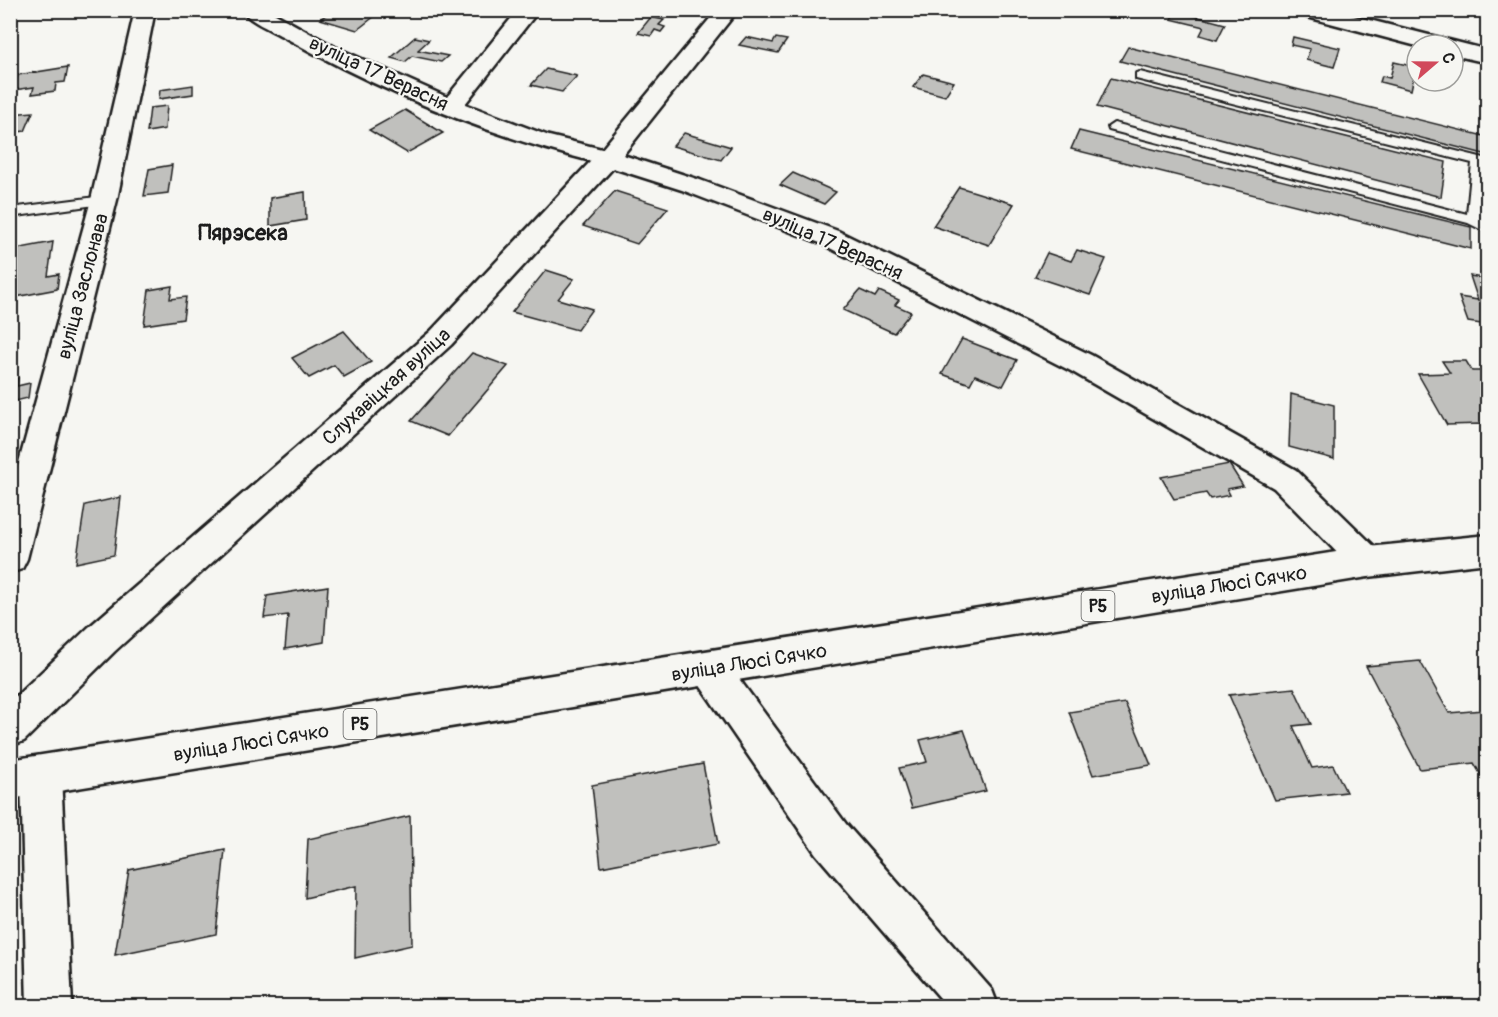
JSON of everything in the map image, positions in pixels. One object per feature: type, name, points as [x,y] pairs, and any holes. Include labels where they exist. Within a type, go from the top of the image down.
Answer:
[{"type":"street","name":"вуліца Заслонава","points":[[10,559],[104,200],[145,10]]},
{"type":"street","name":"вуліца 17 Верасня","points":[[252,10],[327,52],[451,107],[542,141],[608,158],[691,185],[829,237],[1081,363],[1285,479],[1368,562]]},
{"type":"street","points":[[451,107],[529,10]]},
{"type":"street","name":"Слухавіцкая вуліца","points":[[10,728],[102,639],[441,338],[608,158],[728,10]]},
{"type":"street","points":[[1303,10],[1405,36]]},
{"type":"street","points":[[1465,51],[1488,57]]},
{"type":"street","name":"вуліца Люсі Сячко","points":[[26,777],[1368,562],[1488,549]]},
{"type":"street","points":[[710,669],[831,838],[976,1006]]},
{"type":"street","points":[[26,777],[50,1006]]},
{"type":"lane","points":[[1140,76],[1479,161],[1473,219]]},
{"type":"lane","points":[[1114,127],[1473,219],[1488,228]]},
{"type":"lane","points":[[10,213],[104,200]]},
{"type":"building","points":[[333,10],[380,12],[357,30],[320,19]]},
{"type":"building","points":[[1176,11],[1225,24],[1217,40],[1200,35],[1204,27],[1171,19]]},
{"type":"building","points":[[651,17],[664,20],[659,25],[665,27],[661,32],[655,30],[651,36],[638,33]]},
{"type":"building","points":[[415,37],[429,40],[418,50],[448,56],[441,62],[412,56],[405,62],[391,58]]},
{"type":"building","points":[[746,37],[773,43],[776,38],[787,40],[778,53],[739,45]]},
{"type":"building","points":[[1293,37],[1340,48],[1334,67],[1306,60],[1310,49],[1291,45]]},
{"type":"building","points":[[1128,47],[1488,137],[1488,155],[1120,61]]},
{"type":"building","points":[[1394,62],[1405,64],[1405,88],[1380,82],[1382,76],[1390,78]]},
{"type":"building","points":[[68,67],[65,82],[56,83],[55,91],[32,94],[34,87],[14,90],[18,75]]},
{"type":"building","points":[[546,69],[577,76],[562,92],[531,85]]},
{"type":"building","points":[[923,74],[954,82],[945,96],[913,87]]},
{"type":"building","points":[[1111,78],[1446,162],[1441,197],[1097,107]]},
{"type":"building","points":[[193,85],[193,94],[159,99],[160,90]]},
{"type":"building","points":[[167,106],[165,129],[147,132],[150,108]]},
{"type":"building","points":[[405,110],[443,133],[407,153],[369,130]]},
{"type":"building","points":[[33,112],[25,131],[10,133],[10,114]]},
{"type":"building","points":[[1079,131],[1471,227],[1471,249],[1071,149]]},
{"type":"building","points":[[684,133],[731,147],[721,160],[673,146]]},
{"type":"building","points":[[172,165],[168,193],[144,196],[149,169]]},
{"type":"building","points":[[793,173],[836,192],[824,204],[780,185]]},
{"type":"building","points":[[959,187],[1014,204],[989,245],[933,226]]},
{"type":"building","points":[[615,191],[668,208],[637,244],[583,226]]},
{"type":"building","points":[[305,192],[306,220],[270,226],[270,198]]},
{"type":"building","points":[[53,242],[48,276],[59,274],[57,289],[10,298],[10,250]]},
{"type":"building","points":[[1077,250],[1106,259],[1090,295],[1035,277],[1047,253],[1071,261]]},
{"type":"building","points":[[546,270],[574,279],[558,299],[592,309],[577,330],[512,312]]},
{"type":"building","points":[[1470,276],[1488,279],[1488,325],[1468,322],[1459,297],[1478,300]]},
{"type":"building","points":[[172,286],[170,299],[186,297],[183,319],[144,325],[149,290]]},
{"type":"building","points":[[860,290],[875,297],[879,291],[899,300],[895,305],[911,312],[894,333],[843,310]]},
{"type":"building","points":[[344,331],[371,362],[344,377],[334,365],[309,378],[292,358]]},
{"type":"building","points":[[962,339],[1017,360],[1003,386],[975,375],[970,384],[942,374]]},
{"type":"building","points":[[472,353],[508,366],[448,436],[411,421]]},
{"type":"building","points":[[1442,361],[1466,361],[1472,371],[1488,371],[1488,433],[1481,424],[1447,425],[1418,374],[1450,373]]},
{"type":"building","points":[[18,378],[17,386],[30,383],[28,398],[15,401],[10,425],[10,380]]},
{"type":"building","points":[[1291,394],[1334,405],[1334,459],[1289,447]]},
{"type":"building","points":[[1229,464],[1243,486],[1227,489],[1230,495],[1210,499],[1206,493],[1174,499],[1161,477]]},
{"type":"building","points":[[121,497],[114,555],[76,563],[85,505]]},
{"type":"building","points":[[328,586],[324,642],[285,649],[288,615],[264,618],[267,596]]},
{"type":"building","points":[[1420,661],[1449,713],[1483,710],[1488,717],[1488,787],[1474,763],[1420,769],[1366,666]]},
{"type":"building","points":[[1294,688],[1311,724],[1293,726],[1312,768],[1333,765],[1346,792],[1275,800],[1229,695]]},
{"type":"building","points":[[1125,703],[1151,765],[1093,775],[1069,712]]},
{"type":"building","points":[[964,730],[986,791],[912,808],[899,768],[927,762],[920,740]]},
{"type":"building","points":[[703,764],[718,844],[601,867],[592,785]]},
{"type":"building","points":[[410,816],[412,945],[355,958],[356,886],[305,898],[308,839]]},
{"type":"building","points":[[225,850],[216,934],[115,955],[129,870]]},
{"type":"district","name":"Пярэсека","points":[[243,232]]}]
